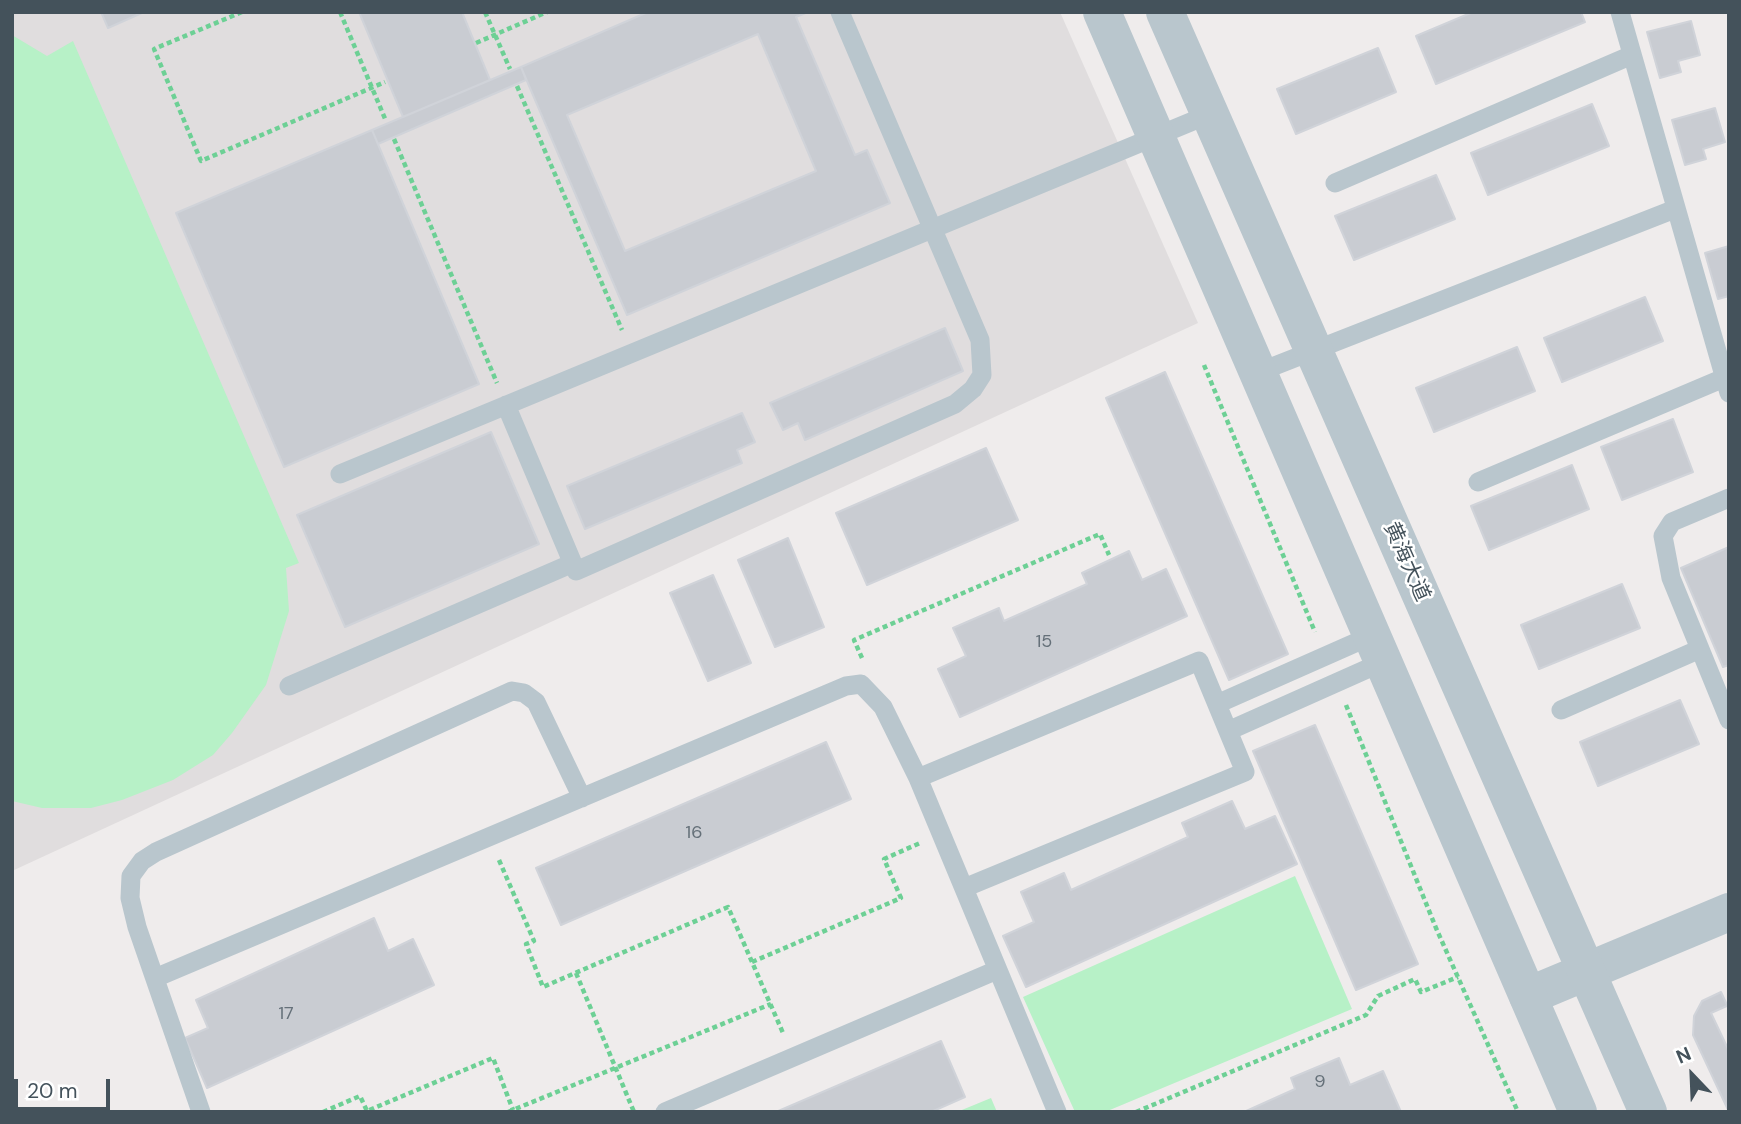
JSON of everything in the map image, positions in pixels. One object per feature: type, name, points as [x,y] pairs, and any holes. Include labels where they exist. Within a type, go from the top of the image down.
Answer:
[{"type":"street","points":[[1102,12],[1578,1112]]},
{"type":"street","name":"黄海大道","points":[[1165,12],[1648,1112]]},
{"type":"street","points":[[1528,996],[1729,912]]},
{"type":"lane","points":[[506,405],[576,571],[955,404],[973,389],[982,375],[980,340],[840,12]]},
{"type":"lane","points":[[1478,482],[1727,385],[1620,12]]},
{"type":"lane","points":[[1335,183],[1632,55]]},
{"type":"lane","points":[[340,474],[1210,114]]},
{"type":"lane","points":[[1259,372],[1675,209]]},
{"type":"lane","points":[[1729,498],[1672,522],[1663,536],[1671,578],[1729,720]]},
{"type":"lane","points":[[289,686],[573,563]]},
{"type":"lane","points":[[1217,704],[1325,656],[1379,648]]},
{"type":"lane","points":[[1228,731],[1337,683],[1379,648]]},
{"type":"lane","points":[[1561,710],[1700,649]]},
{"type":"lane","points":[[918,778],[1199,661],[1217,704],[1245,772],[964,888]]},
{"type":"lane","points":[[155,978],[846,686],[862,684],[883,708],[918,778],[1056,1112]]},
{"type":"lane","points":[[201,1112],[130,898],[131,876],[142,862],[156,852],[512,691],[524,693],[536,702],[582,798]]},
{"type":"lane","points":[[665,1112],[997,970]]},
{"type":"path","points":[[242,12],[154,49],[201,161],[385,82]]},
{"type":"path","points":[[340,12],[386,121]]},
{"type":"path","points":[[485,12],[510,69]]},
{"type":"path","points":[[476,43],[547,12]]},
{"type":"path","points":[[517,86],[632,353]]},
{"type":"path","points":[[394,139],[506,405]]},
{"type":"path","points":[[1204,365],[1325,656]]},
{"type":"path","points":[[883,708],[854,640],[1100,534],[1109,555]]},
{"type":"path","points":[[1337,683],[1458,977],[1518,1112]]},
{"type":"path","points":[[752,962],[901,898],[884,859],[941,834]]},
{"type":"path","points":[[489,837],[534,941],[526,944],[543,987],[728,907],[793,1057]]},
{"type":"path","points":[[576,973],[634,1112]]},
{"type":"path","points":[[1136,1112],[1366,1015],[1378,996],[1415,979],[1421,992],[1458,977]]},
{"type":"path","points":[[323,1112],[360,1096],[367,1111],[493,1058],[510,1111],[771,1004]]},
{"type":"shaded area","points":[[12,12],[1060,12],[1198,323],[12,871]]},
{"type":"green space","points":[[12,35],[47,56],[73,41],[299,563],[286,568],[289,611],[266,685],[232,733],[213,755],[173,780],[122,800],[91,808],[42,808],[12,801]]},
{"type":"green space","points":[[1295,876],[1352,1009],[1105,1112],[1075,1112],[1023,997]]},
{"type":"green space","points":[[991,1098],[997,1112],[957,1112]]},
{"type":"building","points":[[101,12],[144,12],[108,28]]},
{"type":"building","points":[[359,12],[462,12],[490,80],[403,117]]},
{"type":"building","points":[[648,12],[808,12],[796,17],[855,155],[867,150],[890,203],[627,315],[521,67]],"holes":[[[758,34],[816,171],[625,251],[567,115]]]},
{"type":"building","points":[[1473,12],[1581,12],[1585,22],[1436,84],[1416,36]]},
{"type":"building","points":[[1691,21],[1700,55],[1678,61],[1681,72],[1660,78],[1647,32]]},
{"type":"building","points":[[1378,48],[1396,92],[1296,134],[1277,89]]},
{"type":"building","points":[[521,67],[526,80],[378,144],[372,130]]},
{"type":"building","points":[[1592,104],[1609,146],[1488,195],[1471,153]]},
{"type":"building","points":[[1715,108],[1725,142],[1703,149],[1706,159],[1685,165],[1672,120]]},
{"type":"building","points":[[372,130],[479,384],[284,467],[176,213]]},
{"type":"building","points":[[1436,175],[1455,219],[1354,260],[1335,216]]},
{"type":"building","points":[[1729,246],[1729,296],[1718,299],[1705,253]]},
{"type":"building","points":[[1645,297],[1663,341],[1562,382],[1544,338]]},
{"type":"building","points":[[945,328],[963,371],[805,440],[798,423],[783,430],[770,403]]},
{"type":"building","points":[[1517,347],[1535,391],[1434,432],[1416,388]]},
{"type":"building","points":[[1165,372],[1288,654],[1229,680],[1106,398]]},
{"type":"building","points":[[742,413],[755,442],[737,450],[742,463],[585,529],[567,486]]},
{"type":"building","points":[[1673,419],[1693,472],[1622,500],[1601,447]]},
{"type":"building","points":[[491,432],[539,544],[345,627],[297,515]]},
{"type":"building","points":[[986,448],[1018,520],[867,585],[836,513]]},
{"type":"building","points":[[1572,465],[1589,509],[1489,550],[1471,506]]},
{"type":"building","points":[[788,538],[824,627],[775,647],[738,560]]},
{"type":"building","points":[[1729,547],[1729,665],[1723,667],[1681,568]]},
{"type":"building","points":[[1129,551],[1142,580],[1166,569],[1187,616],[960,717],[938,669],[966,656],[953,628],[999,608],[1004,621],[1087,584],[1082,573]]},
{"type":"building","points":[[713,575],[751,663],[708,681],[670,593]]},
{"type":"building","points":[[1622,584],[1640,628],[1539,669],[1521,625]]},
{"type":"building","points":[[1680,700],[1699,744],[1598,786],[1580,742]]},
{"type":"building","points":[[1315,725],[1418,964],[1356,990],[1253,751]]},
{"type":"building","points":[[826,742],[851,799],[561,925],[536,868]]},
{"type":"building","points":[[1232,801],[1245,829],[1275,816],[1297,864],[1026,987],[1003,936],[1034,922],[1021,892],[1064,873],[1071,890],[1188,837],[1182,823]]},
{"type":"building","points":[[374,918],[388,951],[413,939],[434,985],[207,1088],[185,1038],[208,1028],[196,1000]]},
{"type":"building","points":[[1721,992],[1729,1009],[1729,1112],[1693,1035],[1694,1016],[1702,1001]]},
{"type":"building","points":[[1729,1005],[1729,1051],[1711,1013]]},
{"type":"building","points":[[941,1041],[965,1097],[931,1112],[776,1112]]},
{"type":"building","points":[[1339,1058],[1350,1085],[1383,1071],[1401,1112],[1244,1112],[1295,1089],[1291,1078]]}]
